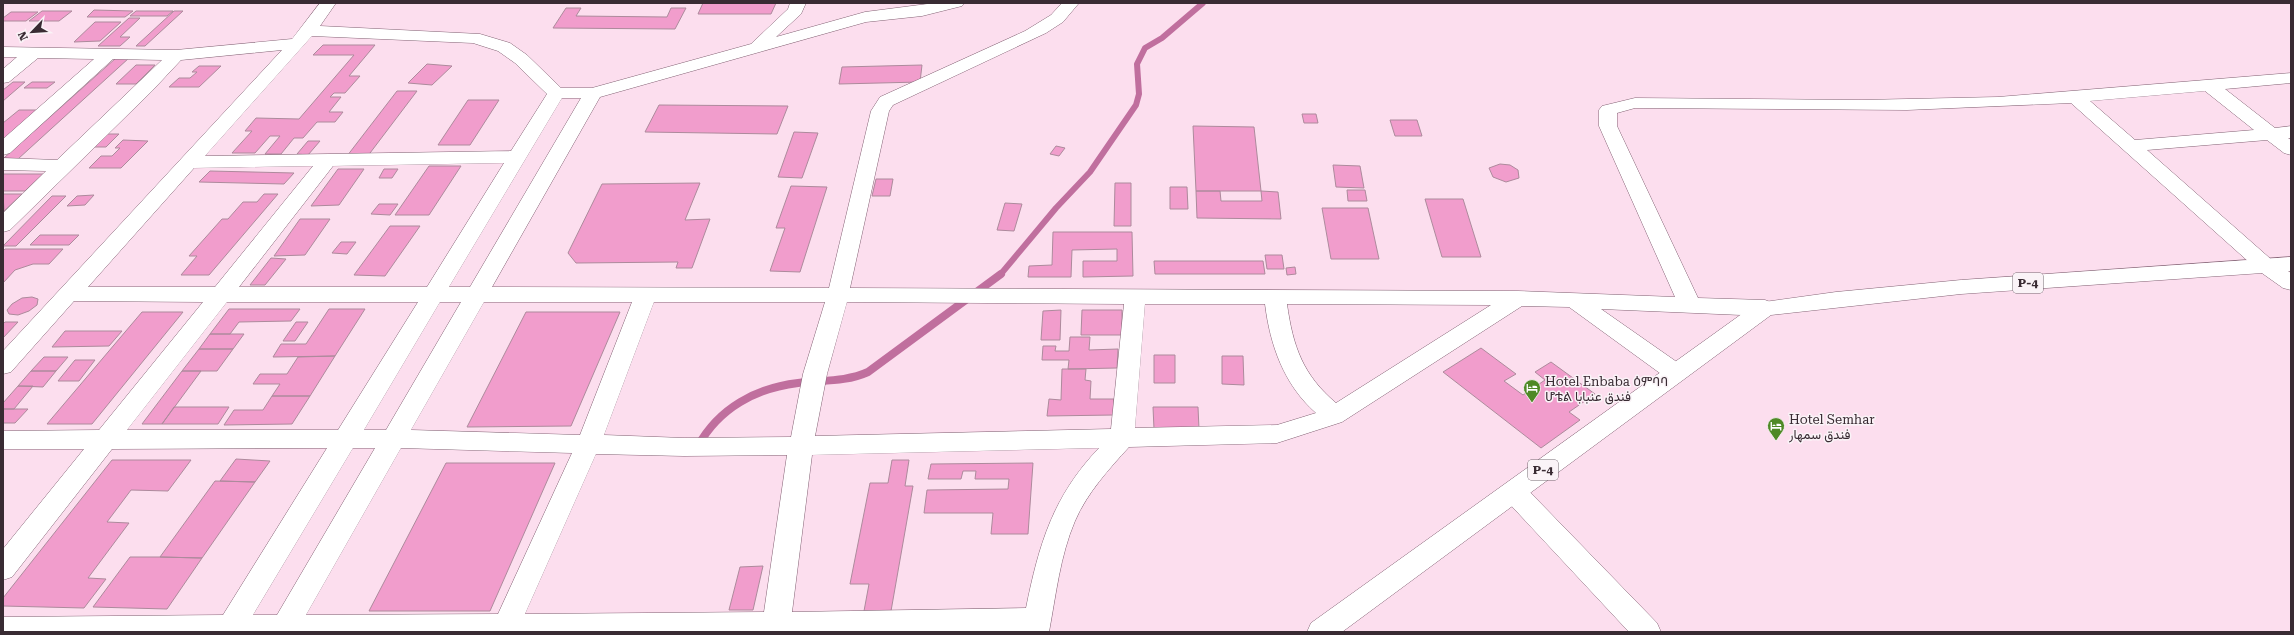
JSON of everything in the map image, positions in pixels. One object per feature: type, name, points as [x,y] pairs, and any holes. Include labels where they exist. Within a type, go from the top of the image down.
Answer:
[{"type":"main road","points":[[3,366],[303,37],[328,3]]},
{"type":"main road","points":[[752,49],[781,26],[795,11],[798,3]]},
{"type":"main road","points":[[865,17],[885,3]]},
{"type":"main road","points":[[3,52],[176,55],[303,37],[474,38],[504,47],[521,59],[556,93],[592,93],[865,17],[922,11],[956,3]]},
{"type":"main road","points":[[776,628],[801,446],[813,383],[838,295],[880,111],[886,101],[954,72],[1042,28],[1065,11],[1071,3]]},
{"type":"main road","points":[[3,78],[33,53]]},
{"type":"main road","points":[[3,149],[110,54]]},
{"type":"main road","points":[[3,225],[62,166],[146,87],[176,55]]},
{"type":"main road","points":[[1690,305],[1608,126],[1608,110],[1621,105],[1635,103],[1840,107],[2075,97],[2207,84],[2291,78]]},
{"type":"main road","points":[[2207,84],[2291,149]]},
{"type":"main road","points":[[229,630],[556,93]]},
{"type":"main road","points":[[284,629],[592,93]]},
{"type":"main road","points":[[2075,97],[2266,266],[2291,283]]},
{"type":"main road","points":[[2130,146],[2291,132]]},
{"type":"main road","points":[[190,162],[517,157]]},
{"type":"main road","points":[[3,569],[326,161]]},
{"type":"main road","points":[[3,164],[62,166]]},
{"type":"main road","name":"P-4","points":[[1321,632],[1766,308],[1836,298],[1962,287],[2291,264]]},
{"type":"main road","points":[[68,294],[645,296],[998,295],[1135,297],[1518,298],[1576,302],[1766,308]]},
{"type":"main road","points":[[504,629],[588,445],[645,296]]},
{"type":"main road","points":[[3,629],[229,630],[1035,626],[1048,566],[1063,518],[1094,469],[1122,439],[1135,297]]},
{"type":"main road","points":[[1275,297],[1278,326],[1290,360],[1308,390],[1334,416]]},
{"type":"main road","points":[[3,440],[344,439],[684,447],[1122,439],[1277,434],[1334,416],[1518,298]]},
{"type":"main road","points":[[1576,302],[1676,373]]},
{"type":"main road","points":[[1514,492],[1647,632]]},
{"type":"building","points":[[703,3],[776,3],[771,14],[698,14]]},
{"type":"building","points":[[566,8],[581,8],[576,16],[667,17],[671,8],[686,8],[675,29],[553,28]]},
{"type":"building","points":[[94,10],[133,11],[125,17],[87,17]]},
{"type":"building","points":[[42,11],[72,11],[59,21],[29,21]]},
{"type":"building","points":[[136,11],[173,11],[167,16],[130,16]]},
{"type":"building","points":[[174,11],[183,11],[145,46],[136,46]]},
{"type":"building","points":[[11,12],[38,12],[26,21],[3,21],[3,18]]},
{"type":"building","points":[[129,18],[140,18],[120,37],[130,37],[120,46],[98,46]]},
{"type":"building","points":[[95,22],[121,22],[100,41],[74,42]]},
{"type":"building","points":[[323,45],[375,45],[349,76],[360,76],[345,93],[334,93],[330,97],[341,97],[329,112],[343,112],[335,122],[317,122],[303,138],[294,138],[281,154],[265,154],[280,136],[270,136],[255,153],[232,153],[252,131],[245,131],[256,118],[299,119],[354,55],[313,55]]},
{"type":"building","points":[[116,58],[129,58],[18,159],[4,158]]},
{"type":"building","points":[[427,64],[452,66],[432,85],[408,83]]},
{"type":"building","points":[[136,65],[155,65],[136,84],[116,84]]},
{"type":"building","points":[[922,65],[920,82],[839,84],[842,67]]},
{"type":"building","points":[[199,66],[221,66],[199,87],[169,87],[179,78],[190,78],[197,72],[192,72]]},
{"type":"building","points":[[13,82],[25,82],[3,101],[3,90]]},
{"type":"building","points":[[32,82],[55,82],[47,88],[24,88]]},
{"type":"building","points":[[397,91],[417,91],[367,157],[347,156]]},
{"type":"building","points":[[468,100],[499,100],[470,145],[438,145]]},
{"type":"building","points":[[659,105],[788,106],[777,134],[645,132]]},
{"type":"building","points":[[19,110],[37,110],[3,140],[3,123]]},
{"type":"building","points":[[1302,114],[1316,114],[1318,123],[1304,123]]},
{"type":"building","points":[[1390,120],[1417,120],[1422,136],[1395,136]]},
{"type":"building","points":[[1193,126],[1254,127],[1261,191],[1196,191]]},
{"type":"building","points":[[794,132],[818,133],[802,178],[778,177]]},
{"type":"building","points":[[106,134],[119,134],[106,147],[92,147]]},
{"type":"building","points":[[123,140],[148,141],[121,168],[89,168],[101,156],[112,156],[120,148],[115,148]]},
{"type":"building","points":[[308,141],[320,141],[308,155],[297,154]]},
{"type":"building","points":[[1056,146],[1065,148],[1059,156],[1050,154]]},
{"type":"building","points":[[1500,164],[1510,165],[1518,170],[1519,178],[1506,182],[1493,177],[1489,168]]},
{"type":"building","points":[[1333,165],[1360,166],[1364,188],[1336,187]]},
{"type":"building","points":[[429,166],[461,166],[429,215],[395,215]]},
{"type":"building","points":[[338,169],[364,169],[339,205],[311,206]]},
{"type":"building","points":[[384,169],[398,169],[392,178],[379,178]]},
{"type":"building","points":[[210,171],[294,173],[284,184],[199,182]]},
{"type":"building","points":[[3,174],[43,174],[25,191],[3,191]]},
{"type":"building","points":[[876,179],[893,179],[890,196],[872,196]]},
{"type":"building","points":[[700,183],[685,220],[710,219],[692,268],[676,268],[678,262],[576,263],[568,253],[602,184]]},
{"type":"building","points":[[1115,183],[1131,183],[1131,226],[1114,226]]},
{"type":"building","points":[[791,186],[827,187],[800,272],[770,271],[785,228],[776,228]]},
{"type":"building","points":[[1170,187],[1187,187],[1188,209],[1170,209]]},
{"type":"building","points":[[1347,190],[1365,190],[1367,201],[1348,201]]},
{"type":"building","points":[[1196,191],[1220,191],[1221,201],[1262,201],[1261,191],[1278,192],[1281,219],[1197,218]]},
{"type":"building","points":[[3,194],[22,194],[4,211]]},
{"type":"building","points":[[264,194],[278,194],[209,275],[181,275],[197,256],[189,256],[222,219],[228,219],[243,202],[257,202]]},
{"type":"building","points":[[94,195],[85,205],[67,206],[77,196]]},
{"type":"building","points":[[52,196],[66,196],[16,246],[3,246]]},
{"type":"building","points":[[1425,199],[1463,199],[1481,257],[1442,257]]},
{"type":"building","points":[[1005,203],[1022,204],[1014,231],[997,230]]},
{"type":"building","points":[[379,204],[398,204],[390,215],[371,214]]},
{"type":"building","points":[[1322,208],[1368,208],[1379,259],[1331,259]]},
{"type":"building","points":[[300,219],[330,219],[305,255],[274,256]]},
{"type":"building","points":[[390,226],[420,226],[385,276],[354,275]]},
{"type":"building","points":[[1053,232],[1132,232],[1133,276],[1083,277],[1083,261],[1117,261],[1117,249],[1072,250],[1071,277],[1028,277],[1029,266],[1052,265]]},
{"type":"building","points":[[40,235],[79,235],[69,245],[30,245]]},
{"type":"building","points":[[341,242],[356,242],[347,254],[332,253]]},
{"type":"building","points":[[5,249],[63,249],[49,264],[33,264],[15,270],[3,283],[3,251]]},
{"type":"building","points":[[1265,255],[1282,255],[1284,269],[1267,269]]},
{"type":"building","points":[[271,258],[286,259],[265,285],[250,285]]},
{"type":"building","points":[[1154,261],[1263,261],[1265,274],[1155,274]]},
{"type":"building","points":[[1295,267],[1296,274],[1287,275],[1286,268]]},
{"type":"building","points":[[32,297],[38,299],[37,305],[29,311],[18,315],[9,314],[7,310],[12,304],[22,298]]},
{"type":"building","points":[[229,309],[300,309],[291,321],[239,322],[230,334],[210,334]]},
{"type":"building","points":[[329,309],[365,309],[335,356],[273,357],[281,344],[306,344]]},
{"type":"building","points":[[1061,310],[1060,340],[1041,340],[1043,311]]},
{"type":"building","points":[[1082,310],[1122,310],[1122,335],[1081,335]]},
{"type":"building","points":[[142,312],[183,312],[92,424],[47,424]]},
{"type":"building","points":[[526,312],[620,312],[571,426],[467,427]]},
{"type":"building","points":[[5,322],[18,322],[3,338],[3,324]]},
{"type":"building","points":[[296,322],[308,322],[295,341],[283,341]]},
{"type":"building","points":[[65,331],[122,331],[109,346],[52,347]]},
{"type":"building","points":[[210,334],[244,334],[233,349],[199,349]]},
{"type":"building","points":[[1070,337],[1090,337],[1089,350],[1118,349],[1117,368],[1068,369],[1069,360],[1042,360],[1043,346],[1056,346],[1055,351],[1069,351]]},
{"type":"building","name":"Hotel Enbaba ዕምባባ ሆቴል فندق عنبابا","points":[[1481,348],[1516,374],[1504,381],[1523,395],[1545,380],[1535,372],[1551,362],[1595,394],[1569,412],[1580,420],[1541,448],[1443,372]]},
{"type":"building","points":[[199,349],[233,349],[217,371],[182,371]]},
{"type":"building","points":[[1154,355],[1175,355],[1175,383],[1154,383]]},
{"type":"building","points":[[335,356],[310,396],[272,396],[280,384],[253,384],[260,374],[287,374],[298,357]]},
{"type":"building","points":[[1222,356],[1243,356],[1244,385],[1222,384]]},
{"type":"building","points":[[44,357],[68,357],[56,371],[31,371]]},
{"type":"building","points":[[75,360],[95,360],[79,381],[58,381]]},
{"type":"building","points":[[1062,369],[1086,369],[1085,380],[1091,381],[1090,399],[1114,399],[1114,415],[1047,416],[1049,399],[1061,400]]},
{"type":"building","points":[[31,371],[56,371],[43,387],[18,386]]},
{"type":"building","points":[[182,371],[201,371],[162,424],[142,424]]},
{"type":"building","points":[[18,386],[33,386],[14,409],[3,409],[3,403]]},
{"type":"building","points":[[272,396],[310,396],[292,424],[224,425],[234,410],[263,410]]},
{"type":"building","points":[[174,407],[229,407],[218,424],[162,424]]},
{"type":"building","points":[[1153,407],[1198,407],[1199,429],[1154,429]]},
{"type":"building","points":[[3,409],[28,409],[15,423],[3,423]]},
{"type":"building","points":[[236,459],[270,461],[255,482],[220,481]]},
{"type":"building","points":[[112,460],[191,460],[168,491],[131,490],[107,522],[129,523],[88,578],[106,579],[84,608],[3,606],[3,598]]},
{"type":"building","points":[[892,460],[909,460],[905,486],[913,486],[891,611],[864,611],[869,584],[850,584],[870,483],[888,483]]},
{"type":"building","points":[[446,463],[555,463],[490,611],[369,611]]},
{"type":"building","points":[[1033,463],[1028,534],[991,534],[993,513],[924,513],[927,490],[1008,489],[1009,479],[975,479],[976,471],[963,471],[961,479],[928,479],[931,464]]},
{"type":"building","points":[[215,481],[255,482],[202,558],[160,557]]},
{"type":"building","points":[[130,557],[202,558],[167,609],[93,607]]},
{"type":"building","points":[[763,566],[753,610],[729,610],[740,567]]},
{"type":"waterway","points":[[1001,274],[1056,208],[1090,172],[1136,105],[1139,94],[1137,64],[1145,48],[1162,38],[1203,3]]},
{"type":"waterway","points":[[698,446],[717,421],[740,402],[753,395],[783,386],[798,383],[851,378],[868,372],[1001,274]]},
{"type":"place","name":"Hotel Enbaba ዕምባባ ሆቴል فندق عنبابا","points":[[1532,403]]},
{"type":"place","name":"Hotel Semhar فندق سمهار","points":[[1776,441]]}]
